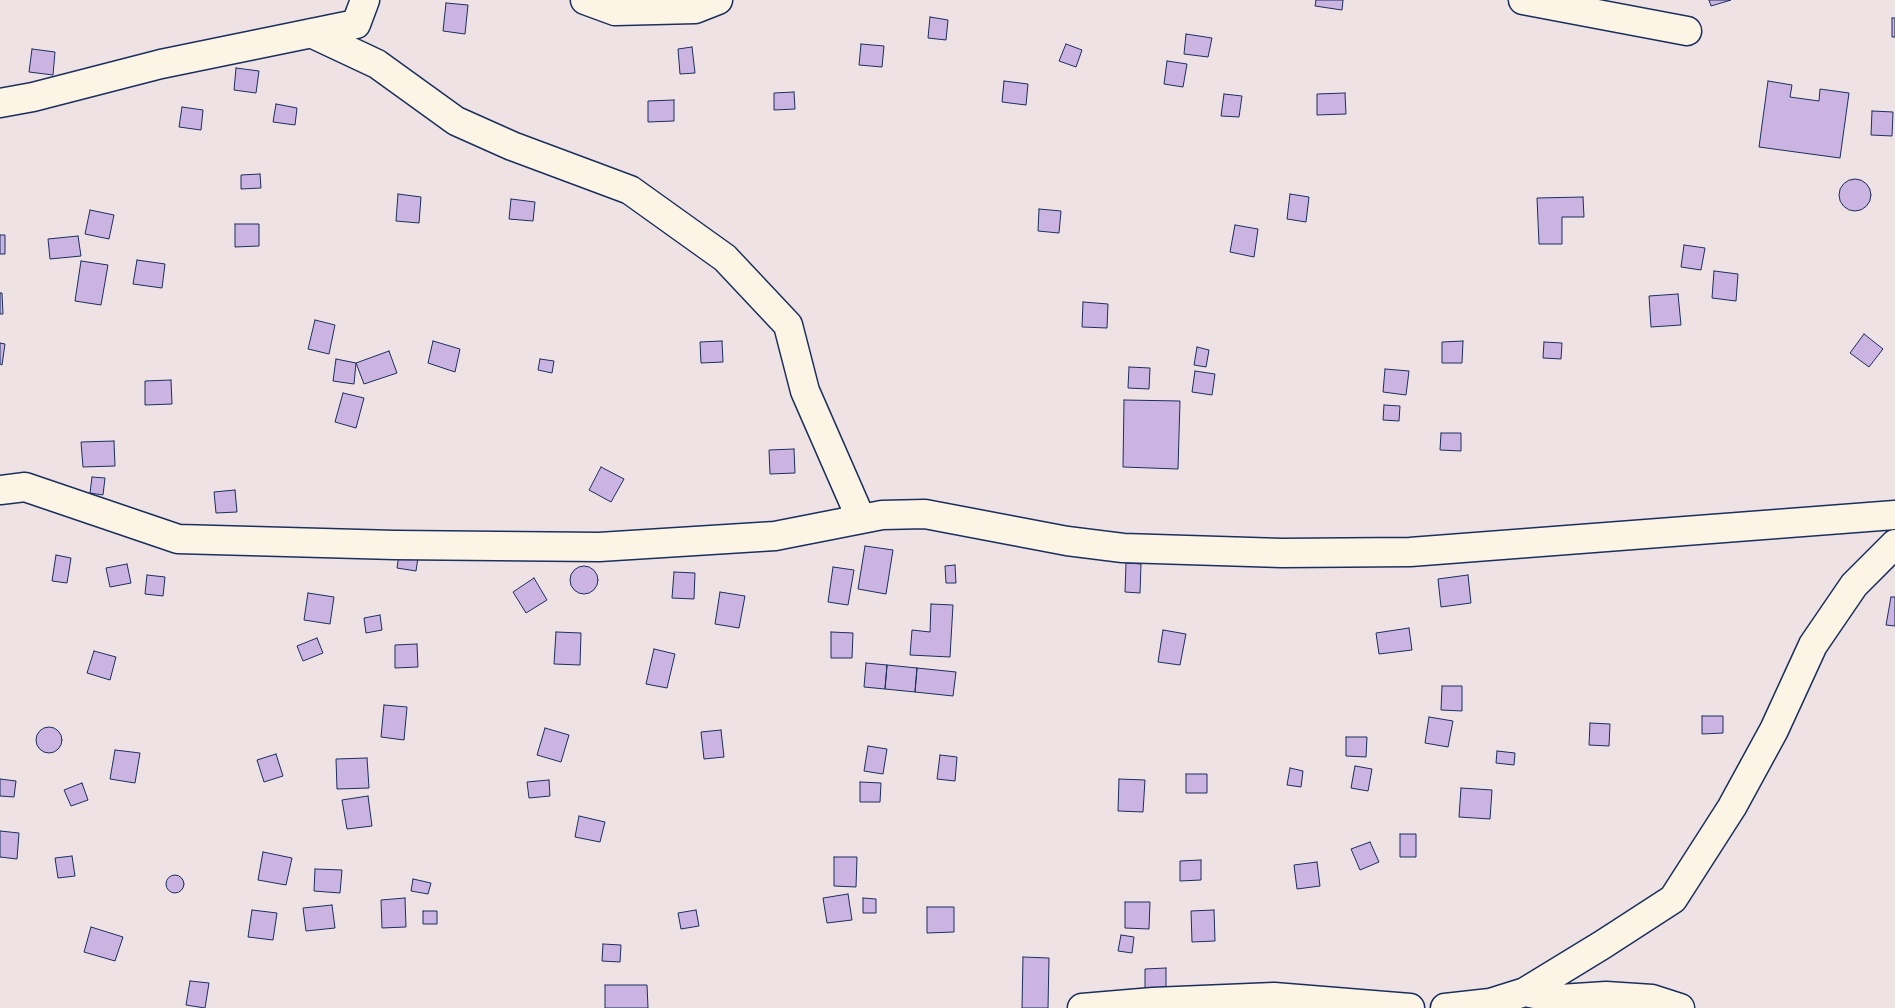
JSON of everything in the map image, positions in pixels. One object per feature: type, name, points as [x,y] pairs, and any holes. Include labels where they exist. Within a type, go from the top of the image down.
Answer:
[{"type":"street","points":[[0,103],[33,97],[161,64],[356,24],[365,0]]},
{"type":"street","points":[[585,0],[615,11],[695,9],[718,0]]},
{"type":"street","points":[[1523,0],[1687,30]]},
{"type":"street","points":[[311,33],[377,64],[456,122],[512,146],[630,190],[725,258],[788,326],[805,391],[861,519]]},
{"type":"street","points":[[0,490],[25,487],[178,539],[395,545],[599,546],[775,536],[882,515],[925,514],[1067,541],[1123,548],[1302,553],[1410,552],[1895,515]]},
{"type":"street","points":[[1445,1008],[1490,1003],[1524,992],[1673,899],[1732,807],[1774,730],[1813,644],[1854,585],[1895,544]]},
{"type":"street","points":[[1524,992],[1560,999],[1606,996],[1652,999],[1680,1008]]},
{"type":"street","points":[[1082,1008],[1153,1002],[1274,997],[1410,1008]]},
{"type":"building","points":[[1316,0],[1343,0],[1342,10],[1315,6]]},
{"type":"building","points":[[1709,0],[1731,0],[1711,6]]},
{"type":"building","points":[[446,3],[468,5],[465,34],[443,31]]},
{"type":"building","points":[[930,17],[948,20],[946,40],[928,38]]},
{"type":"building","points":[[1892,18],[1895,18],[1895,37],[1892,37]]},
{"type":"building","points":[[1186,34],[1212,38],[1208,57],[1184,54]]},
{"type":"building","points":[[861,44],[884,46],[882,67],[859,65]]},
{"type":"building","points":[[1066,44],[1082,50],[1076,67],[1059,61]]},
{"type":"building","points":[[692,47],[695,73],[680,74],[678,49]]},
{"type":"building","points":[[32,49],[55,52],[53,75],[29,72]]},
{"type":"building","points":[[1167,61],[1187,64],[1183,87],[1164,84]]},
{"type":"building","points":[[236,68],[259,71],[256,93],[234,90]]},
{"type":"building","points":[[1004,81],[1028,84],[1026,105],[1002,102]]},
{"type":"building","points":[[1768,81],[1792,85],[1790,97],[1819,101],[1820,89],[1849,93],[1840,158],[1759,147]]},
{"type":"building","points":[[794,92],[795,109],[774,110],[774,93]]},
{"type":"building","points":[[1345,93],[1346,114],[1317,115],[1317,94]]},
{"type":"building","points":[[1224,94],[1242,96],[1239,117],[1221,116]]},
{"type":"building","points":[[674,100],[674,121],[648,122],[648,101]]},
{"type":"building","points":[[276,104],[297,108],[295,125],[273,122]]},
{"type":"building","points":[[182,107],[203,110],[201,130],[179,127]]},
{"type":"building","points":[[1872,111],[1893,112],[1892,136],[1871,135]]},
{"type":"building","points":[[260,174],[261,188],[241,189],[241,175]]},
{"type":"building","points":[[1855,179],[1861,180],[1866,184],[1870,189],[1870,201],[1866,206],[1861,210],[1855,211],[1849,210],[1844,206],[1840,201],[1839,195],[1840,189],[1844,184],[1849,180]]},
{"type":"building","points":[[398,194],[421,197],[419,223],[396,221]]},
{"type":"building","points":[[1290,194],[1309,197],[1306,222],[1287,219]]},
{"type":"building","points":[[1583,197],[1584,217],[1562,217],[1562,244],[1539,244],[1537,198]]},
{"type":"building","points":[[511,199],[535,202],[533,221],[509,219]]},
{"type":"building","points":[[1039,209],[1061,211],[1059,233],[1038,231]]},
{"type":"building","points":[[90,210],[114,215],[109,239],[85,234]]},
{"type":"building","points":[[235,224],[259,224],[259,246],[235,247]]},
{"type":"building","points":[[1235,225],[1258,229],[1254,257],[1230,252]]},
{"type":"building","points":[[0,235],[5,235],[5,254],[0,254]]},
{"type":"building","points":[[78,236],[81,256],[50,259],[48,239]]},
{"type":"building","points":[[1684,245],[1705,248],[1701,270],[1681,267]]},
{"type":"building","points":[[137,260],[165,264],[162,288],[133,284]]},
{"type":"building","points":[[81,261],[108,265],[101,305],[75,301]]},
{"type":"building","points":[[1714,271],[1738,274],[1736,301],[1712,298]]},
{"type":"building","points":[[0,293],[2,293],[3,314],[0,314]]},
{"type":"building","points":[[1678,294],[1681,325],[1651,327],[1649,296]]},
{"type":"building","points":[[1083,302],[1108,304],[1107,328],[1082,327]]},
{"type":"building","points":[[315,320],[335,325],[329,354],[308,349]]},
{"type":"building","points":[[1864,334],[1883,349],[1869,367],[1850,353]]},
{"type":"building","points":[[433,341],[460,349],[455,372],[428,363]]},
{"type":"building","points":[[722,341],[723,362],[701,363],[700,342]]},
{"type":"building","points":[[1463,341],[1462,363],[1442,363],[1442,342]]},
{"type":"building","points":[[1544,342],[1562,343],[1561,359],[1543,358]]},
{"type":"building","points":[[0,343],[5,344],[2,365],[0,364]]},
{"type":"building","points":[[1197,347],[1209,350],[1206,367],[1194,365]]},
{"type":"building","points":[[389,351],[397,373],[364,384],[356,363]]},
{"type":"building","points":[[336,359],[356,363],[354,384],[333,381]]},
{"type":"building","points":[[540,359],[554,361],[552,373],[538,370]]},
{"type":"building","points":[[1129,367],[1150,368],[1149,389],[1128,388]]},
{"type":"building","points":[[1385,369],[1409,371],[1406,395],[1383,392]]},
{"type":"building","points":[[1195,371],[1215,374],[1212,395],[1192,392]]},
{"type":"building","points":[[171,380],[172,404],[145,405],[145,381]]},
{"type":"building","points":[[343,393],[364,398],[356,428],[335,422]]},
{"type":"building","points":[[1124,400],[1180,401],[1178,469],[1123,467]]},
{"type":"building","points":[[1384,405],[1400,406],[1399,421],[1383,420]]},
{"type":"building","points":[[1441,433],[1461,433],[1461,451],[1440,450]]},
{"type":"building","points":[[114,441],[115,466],[83,467],[81,442]]},
{"type":"building","points":[[794,449],[795,473],[770,474],[769,450]]},
{"type":"building","points":[[601,467],[624,479],[611,502],[589,490]]},
{"type":"building","points":[[92,477],[105,478],[103,495],[90,493]]},
{"type":"building","points":[[235,490],[237,512],[216,513],[214,492]]},
{"type":"building","points":[[865,546],[893,550],[886,594],[858,589]]},
{"type":"building","points":[[400,548],[419,551],[416,571],[397,568]]},
{"type":"building","points":[[56,555],[71,558],[67,583],[52,581]]},
{"type":"building","points":[[1126,563],[1141,564],[1140,593],[1125,592]]},
{"type":"building","points":[[127,564],[131,583],[110,587],[106,568]]},
{"type":"building","points":[[955,565],[956,583],[946,583],[945,566]]},
{"type":"building","points":[[584,566],[594,570],[598,580],[594,590],[584,594],[574,590],[570,580],[574,570]]},
{"type":"building","points":[[833,567],[854,570],[848,605],[828,602]]},
{"type":"building","points":[[674,572],[695,573],[694,599],[672,598]]},
{"type":"building","points":[[147,575],[165,577],[163,596],[145,594]]},
{"type":"building","points":[[1468,575],[1471,603],[1441,607],[1438,579]]},
{"type":"building","points":[[534,578],[547,600],[526,613],[513,592]]},
{"type":"building","points":[[720,592],[745,596],[739,628],[715,624]]},
{"type":"building","points":[[308,593],[334,597],[330,624],[304,620]]},
{"type":"building","points":[[1891,597],[1895,597],[1895,626],[1886,625]]},
{"type":"building","points":[[931,604],[953,605],[950,657],[910,655],[912,630],[930,632]]},
{"type":"building","points":[[380,615],[382,630],[366,633],[364,618]]},
{"type":"building","points":[[1409,628],[1412,650],[1379,654],[1376,633]]},
{"type":"building","points":[[1163,630],[1186,634],[1180,665],[1158,662]]},
{"type":"building","points":[[556,632],[581,633],[580,665],[554,664]]},
{"type":"building","points":[[831,632],[853,633],[852,658],[831,658]]},
{"type":"building","points":[[317,638],[323,653],[303,661],[297,646]]},
{"type":"building","points":[[417,644],[418,667],[395,668],[395,645]]},
{"type":"building","points":[[654,649],[675,654],[667,688],[646,684]]},
{"type":"building","points":[[94,651],[116,657],[110,680],[87,673]]},
{"type":"building","points":[[866,663],[887,665],[885,689],[864,687]]},
{"type":"building","points":[[887,665],[917,668],[915,692],[885,689]]},
{"type":"building","points":[[917,668],[956,672],[953,696],[915,692]]},
{"type":"building","points":[[1442,686],[1462,686],[1462,711],[1441,710]]},
{"type":"building","points":[[384,705],[407,707],[404,740],[381,737]]},
{"type":"building","points":[[1702,716],[1723,716],[1723,733],[1702,734]]},
{"type":"building","points":[[1429,717],[1453,721],[1448,747],[1425,743]]},
{"type":"building","points":[[1590,723],[1610,724],[1609,746],[1589,745]]},
{"type":"building","points":[[49,727],[58,731],[62,740],[58,749],[49,753],[40,749],[36,740],[40,731]]},
{"type":"building","points":[[545,728],[569,735],[561,762],[537,755]]},
{"type":"building","points":[[721,730],[724,757],[704,759],[701,732]]},
{"type":"building","points":[[1346,737],[1367,737],[1366,757],[1346,756]]},
{"type":"building","points":[[868,746],[887,749],[883,774],[864,771]]},
{"type":"building","points":[[115,750],[140,753],[135,783],[110,779]]},
{"type":"building","points":[[1497,751],[1515,753],[1514,765],[1496,763]]},
{"type":"building","points":[[276,754],[283,776],[264,782],[257,760]]},
{"type":"building","points":[[940,755],[957,757],[955,781],[937,779]]},
{"type":"building","points":[[367,758],[369,788],[337,789],[336,759]]},
{"type":"building","points":[[1355,766],[1372,769],[1368,791],[1351,788]]},
{"type":"building","points":[[1290,768],[1303,771],[1301,787],[1287,785]]},
{"type":"building","points":[[1186,774],[1207,774],[1207,793],[1186,793]]},
{"type":"building","points":[[0,779],[16,781],[14,797],[0,796]]},
{"type":"building","points":[[1119,779],[1145,780],[1143,812],[1118,811]]},
{"type":"building","points":[[549,780],[550,796],[529,798],[527,782]]},
{"type":"building","points":[[860,782],[881,783],[880,802],[860,802]]},
{"type":"building","points":[[82,783],[88,800],[71,806],[64,790]]},
{"type":"building","points":[[1461,788],[1492,790],[1490,819],[1459,817]]},
{"type":"building","points":[[368,796],[372,826],[347,829],[342,800]]},
{"type":"building","points":[[579,816],[605,822],[600,842],[575,837]]},
{"type":"building","points":[[0,831],[19,833],[17,859],[0,857]]},
{"type":"building","points":[[1400,834],[1416,834],[1416,857],[1400,857]]},
{"type":"building","points":[[1370,842],[1379,862],[1360,870],[1351,849]]},
{"type":"building","points":[[263,852],[292,858],[286,885],[258,880]]},
{"type":"building","points":[[72,856],[75,876],[58,878],[55,858]]},
{"type":"building","points":[[834,857],[857,857],[856,887],[834,886]]},
{"type":"building","points":[[1201,860],[1201,880],[1180,881],[1180,861]]},
{"type":"building","points":[[1317,862],[1320,886],[1297,889],[1294,865]]},
{"type":"building","points":[[315,869],[342,870],[340,893],[314,891]]},
{"type":"building","points":[[175,875],[181,878],[184,884],[181,890],[175,893],[169,890],[166,884],[169,878]]},
{"type":"building","points":[[413,879],[431,883],[428,894],[411,891]]},
{"type":"building","points":[[848,894],[852,920],[827,923],[823,898]]},
{"type":"building","points":[[405,898],[406,927],[382,928],[381,900]]},
{"type":"building","points":[[863,898],[876,899],[876,913],[863,913]]},
{"type":"building","points":[[1125,902],[1150,902],[1149,929],[1125,928]]},
{"type":"building","points":[[332,905],[335,928],[306,931],[303,908]]},
{"type":"building","points":[[927,907],[954,907],[954,932],[927,933]]},
{"type":"building","points":[[252,910],[277,913],[273,940],[248,937]]},
{"type":"building","points":[[696,910],[699,926],[681,929],[678,913]]},
{"type":"building","points":[[1214,910],[1215,941],[1192,942],[1191,911]]},
{"type":"building","points":[[423,911],[437,911],[437,924],[423,924]]},
{"type":"building","points":[[91,927],[123,937],[115,961],[84,952]]},
{"type":"building","points":[[1121,935],[1134,937],[1132,953],[1118,951]]},
{"type":"building","points":[[603,944],[621,945],[620,962],[602,961]]},
{"type":"building","points":[[1023,957],[1049,958],[1048,1008],[1022,1008]]},
{"type":"building","points":[[1166,968],[1166,997],[1145,997],[1145,969]]},
{"type":"building","points":[[190,981],[209,983],[205,1008],[186,1005]]},
{"type":"building","points":[[605,985],[647,985],[648,1008],[605,1008]]}]
